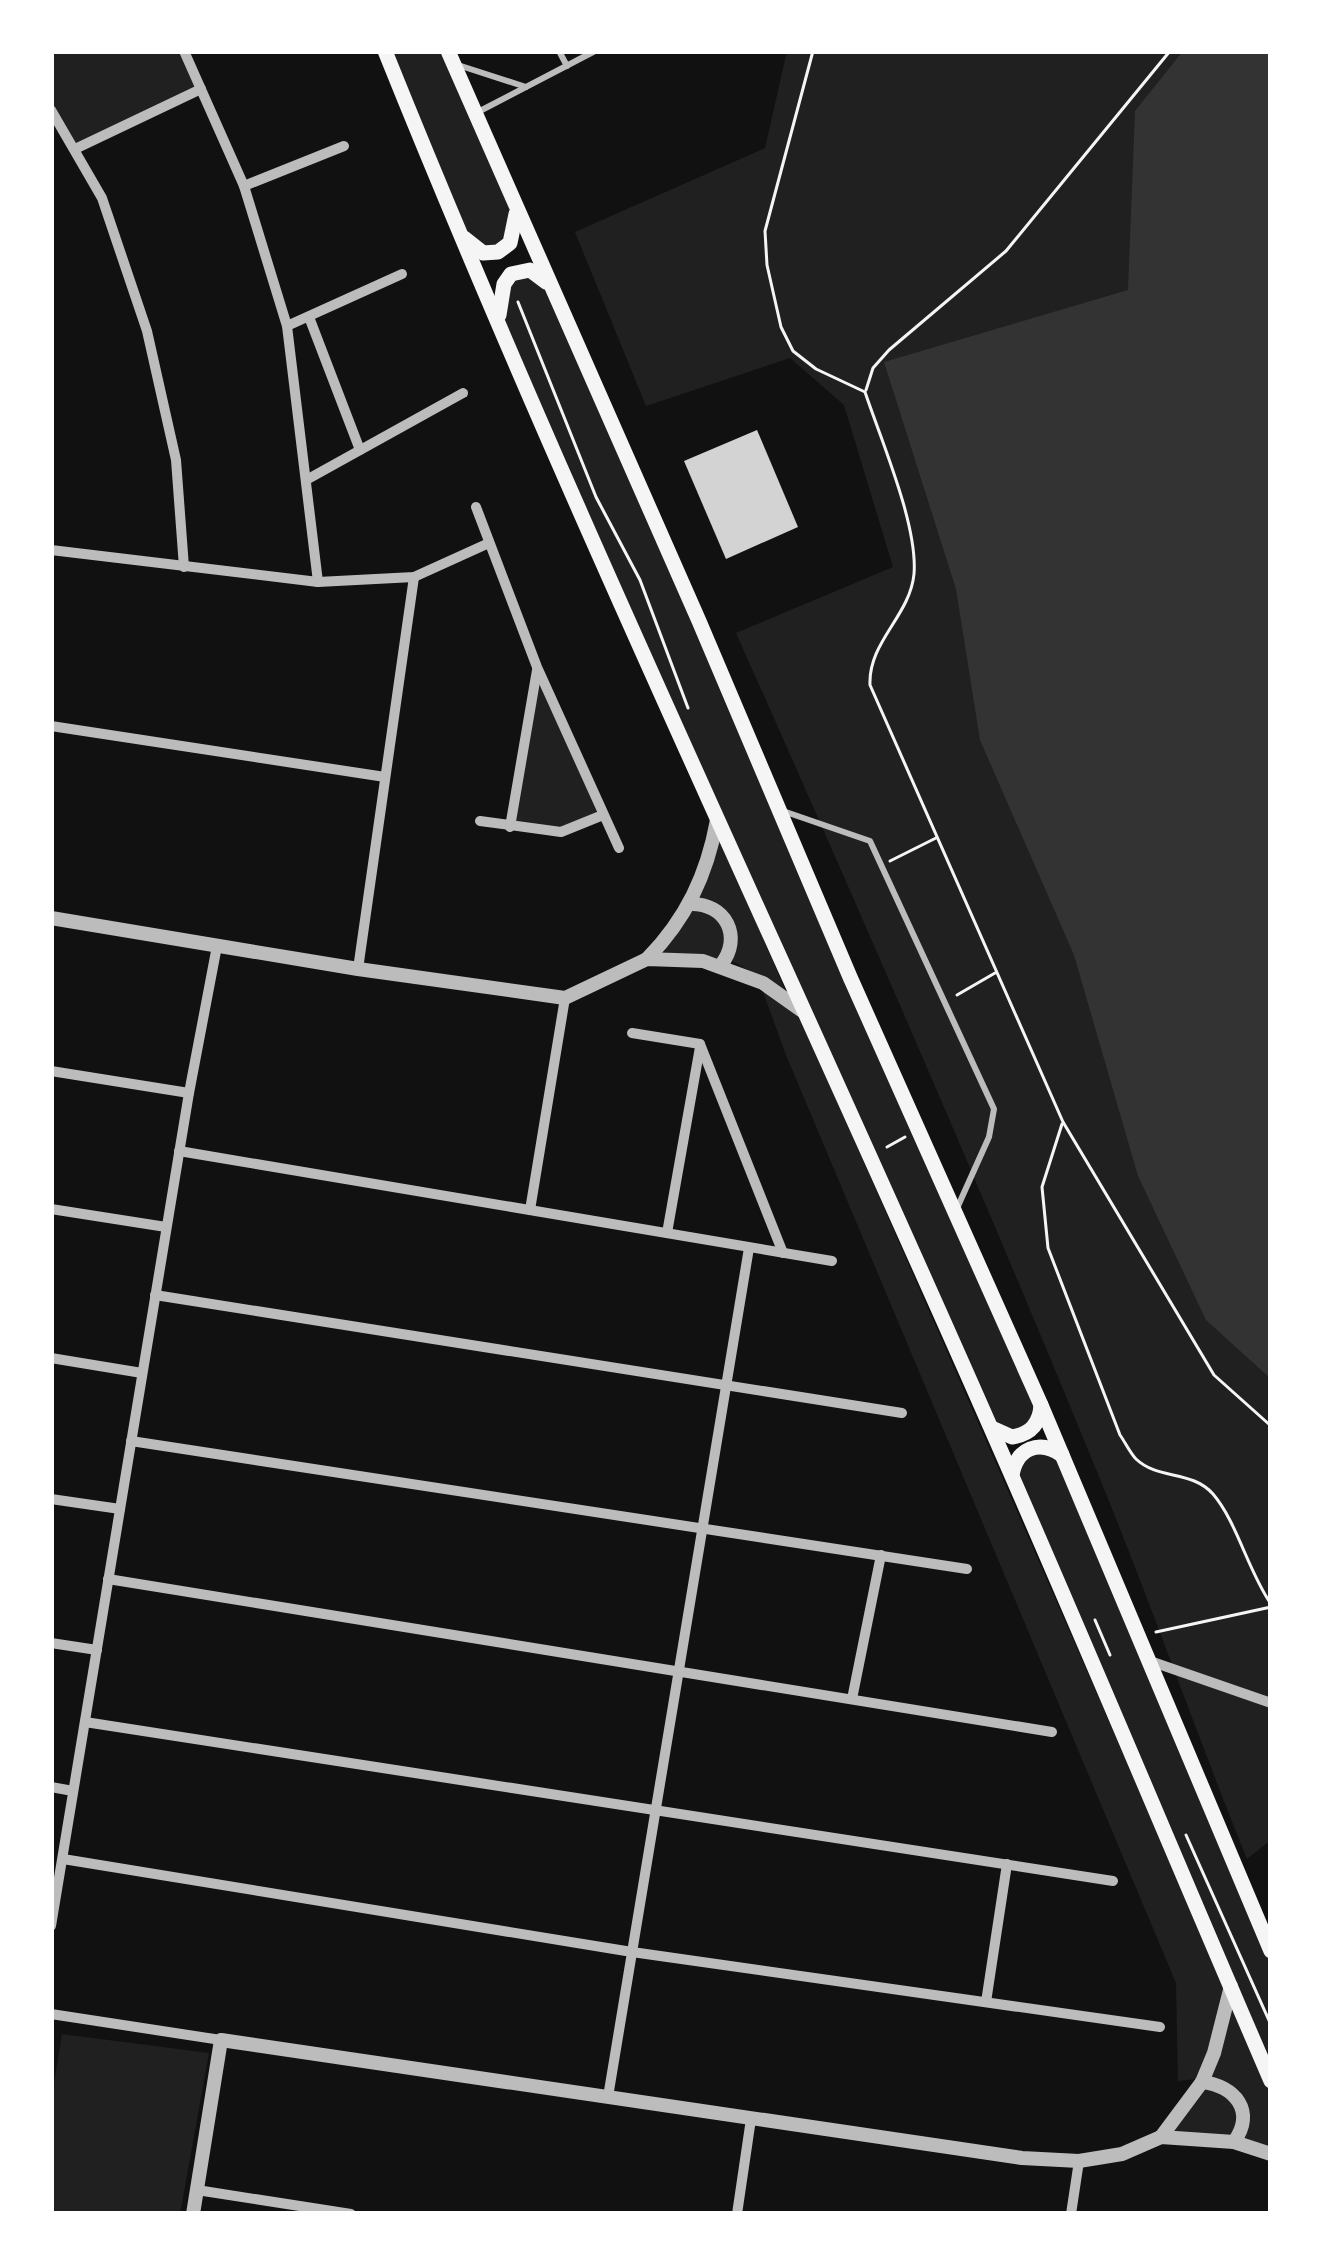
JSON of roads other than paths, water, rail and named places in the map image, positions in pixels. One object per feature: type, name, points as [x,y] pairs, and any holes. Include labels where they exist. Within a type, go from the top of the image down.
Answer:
[{"type":"main road","points":[[386,51],[458,232],[990,1426],[1271,2081]]},
{"type":"main road","points":[[450,57],[1041,1406],[1271,1951]]},
{"type":"main road","points":[[458,232],[483,253],[498,252],[510,243],[517,209]]},
{"type":"main road","points":[[499,321],[503,284],[511,274],[530,270],[555,294]]},
{"type":"main road","points":[[990,1426],[1004,1436],[1021,1436],[1038,1420],[1041,1406]]},
{"type":"main road","points":[[1012,1478],[1016,1461],[1028,1449],[1049,1447],[1062,1455]]},
{"type":"street","points":[[188,52],[244,186],[287,326],[318,582]]},
{"type":"street","points":[[75,149],[201,89]]},
{"type":"street","points":[[51,110],[102,198],[147,331],[176,460],[184,567]]},
{"type":"street","points":[[244,186],[344,146]]},
{"type":"street","points":[[287,326],[402,274]]},
{"type":"street","points":[[309,317],[360,450]]},
{"type":"street","points":[[308,479],[463,393]]},
{"type":"street","points":[[476,507],[537,667],[619,848]]},
{"type":"street","points":[[51,550],[318,582],[414,577],[489,543]]},
{"type":"street","points":[[358,969],[414,577]]},
{"type":"street","points":[[510,826],[537,667]]},
{"type":"street","points":[[51,726],[386,777]]},
{"type":"street","points":[[480,821],[560,832],[603,815]]},
{"type":"street","points":[[647,959],[690,904],[707,863],[717,820]]},
{"type":"street","points":[[690,904],[716,909],[728,922],[730,950],[721,965]]},
{"type":"street","points":[[51,918],[565,998],[647,959],[684,959],[721,965],[764,983],[801,1010]]},
{"type":"street","points":[[51,1926],[166,1227],[218,946]]},
{"type":"street","points":[[530,1210],[565,998]]},
{"type":"street","points":[[632,1033],[700,1044]]},
{"type":"street","points":[[667,1233],[700,1044]]},
{"type":"street","points":[[700,1044],[783,1252]]},
{"type":"street","points":[[51,1071],[189,1093]]},
{"type":"street","points":[[179,1151],[832,1261]]},
{"type":"street","points":[[51,1209],[166,1227]]},
{"type":"street","points":[[608,2097],[749,1248]]},
{"type":"street","points":[[155,1295],[902,1413]]},
{"type":"street","points":[[51,1358],[142,1373]]},
{"type":"street","points":[[131,1441],[967,1569]]},
{"type":"street","points":[[51,1498],[120,1509]]},
{"type":"street","points":[[853,1700],[881,1555]]},
{"type":"street","points":[[108,1579],[1052,1732]]},
{"type":"street","points":[[51,1643],[97,1650]]},
{"type":"street","points":[[1147,1660],[1271,1703]]},
{"type":"street","points":[[85,1722],[1113,1881]]},
{"type":"street","points":[[51,1787],[73,1791]]},
{"type":"street","points":[[63,1859],[632,1952],[1160,2027]]},
{"type":"street","points":[[986,2002],[1007,1864]]},
{"type":"street","points":[[1161,2137],[1202,2083],[1231,1986]]},
{"type":"street","points":[[51,2014],[1022,2158],[1079,2161],[1122,2154],[1161,2137],[1234,2142],[1271,2154]]},
{"type":"street","points":[[193,2214],[221,2040]]},
{"type":"street","points":[[1202,2083],[1218,2084],[1235,2094],[1244,2111],[1234,2142]]},
{"type":"street","points":[[737,2214],[751,2120]]},
{"type":"street","points":[[1071,2214],[1079,2161]]},
{"type":"street","points":[[197,2190],[351,2214]]},
{"type":"lane","points":[[559,51],[567,66]]},
{"type":"lane","points":[[473,114],[596,51]]},
{"type":"lane","points":[[450,57],[526,87]]},
{"type":"lane","points":[[778,810],[871,842],[994,1109],[989,1137],[954,1214]]}]
